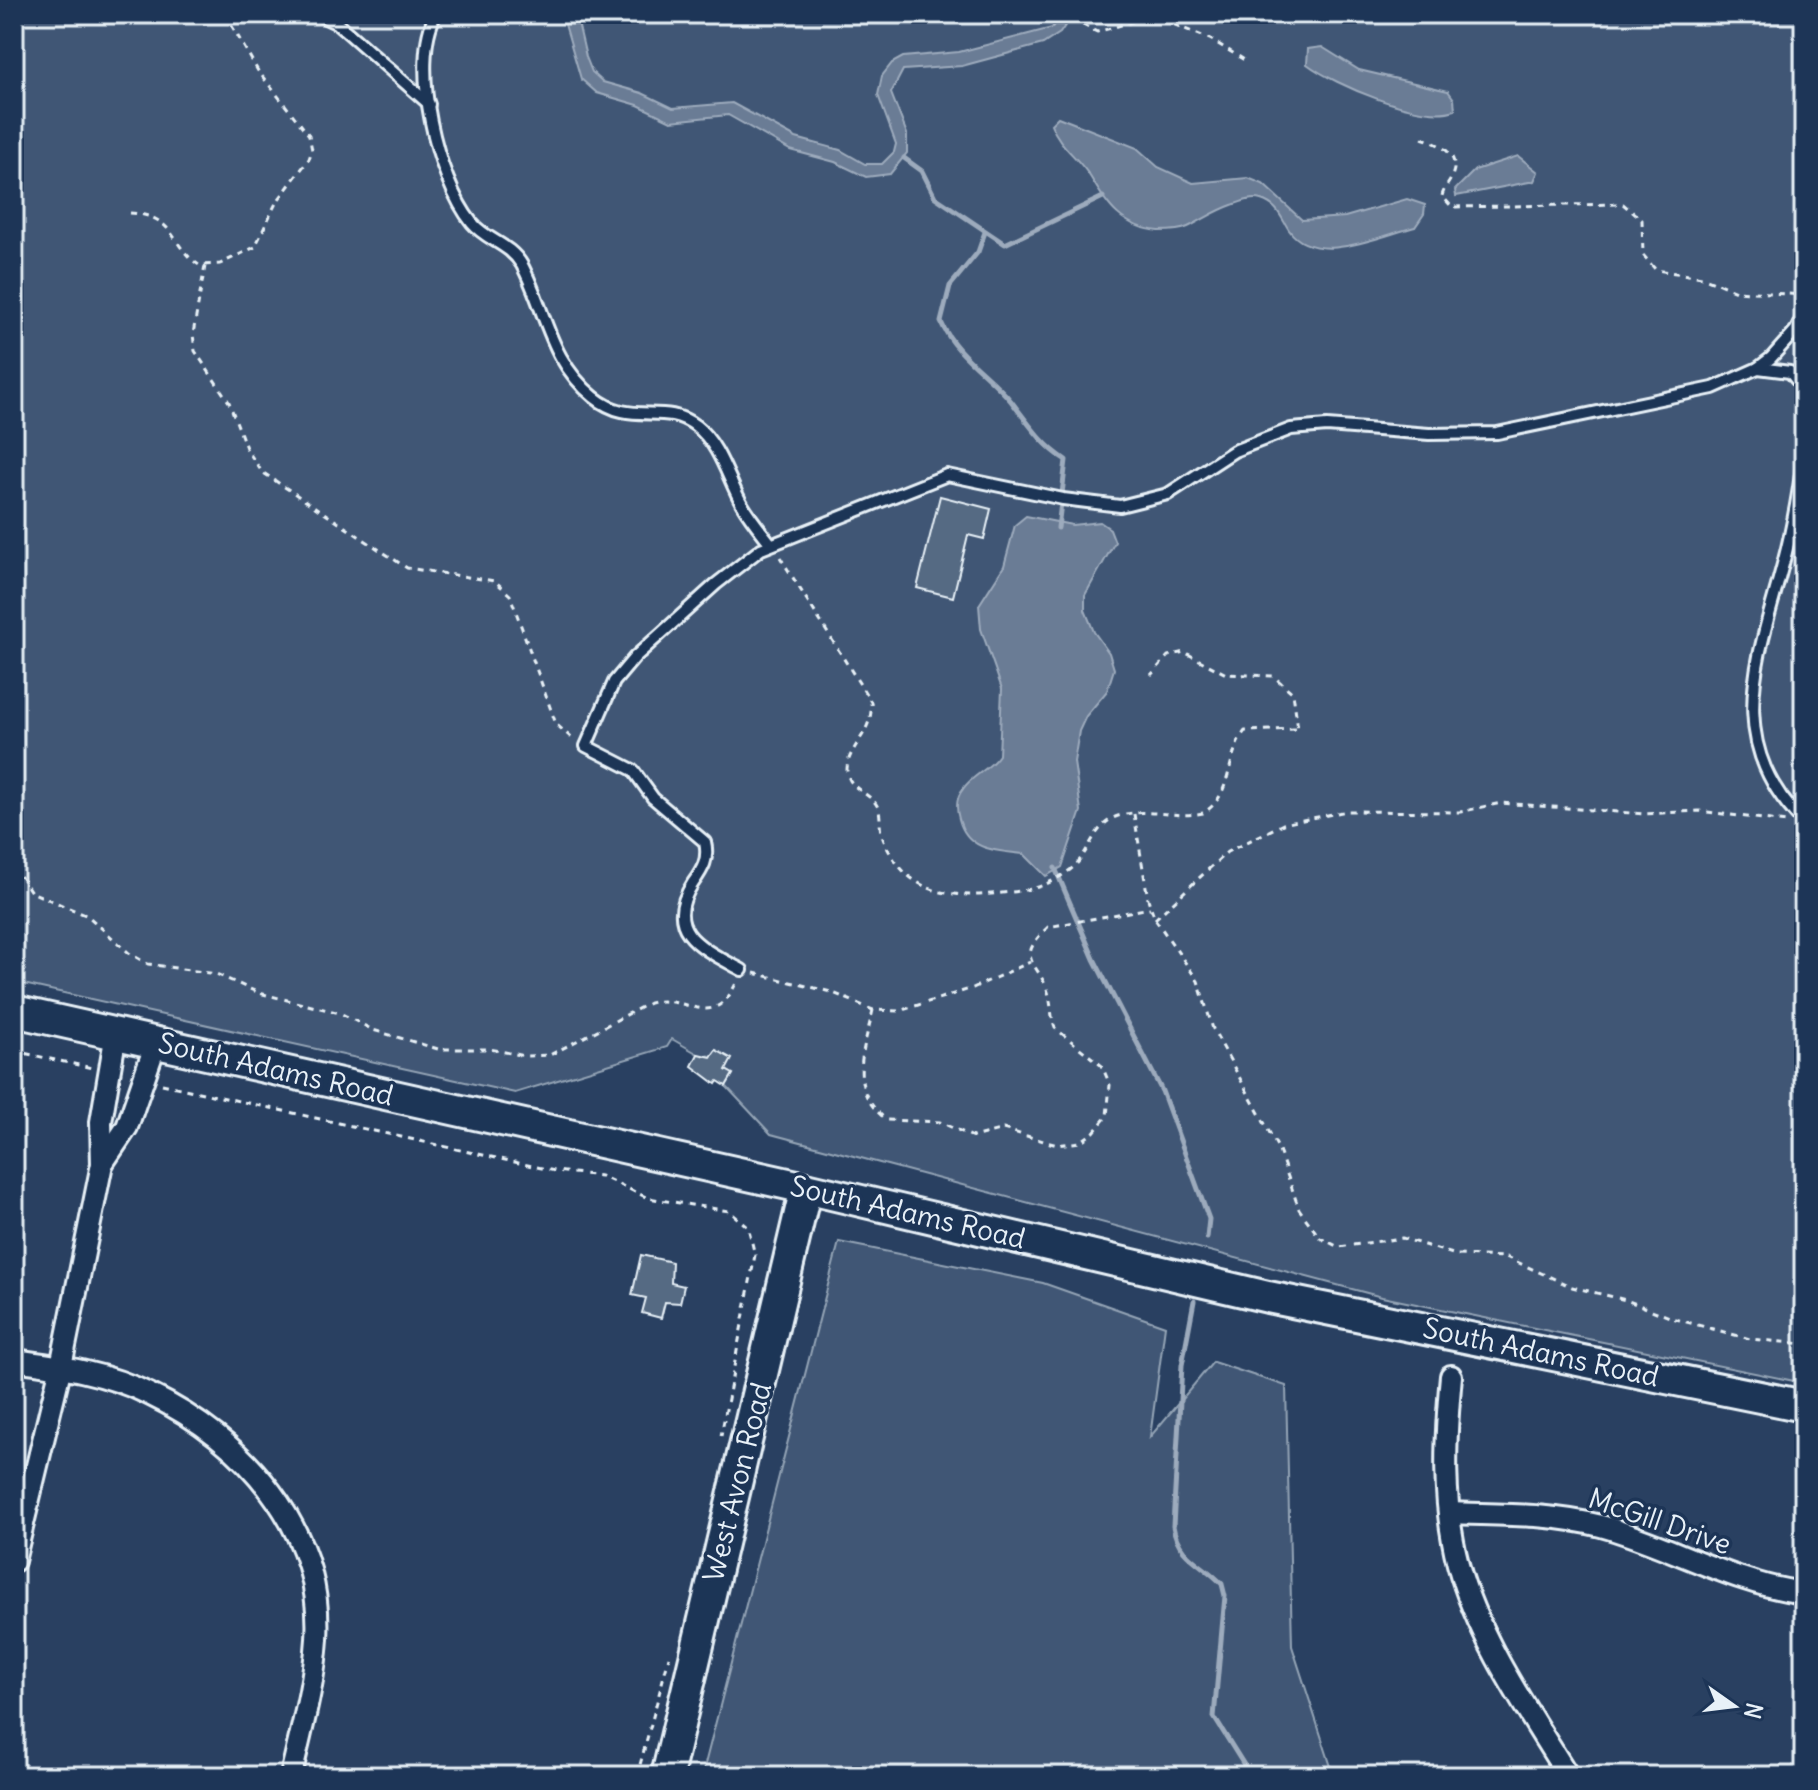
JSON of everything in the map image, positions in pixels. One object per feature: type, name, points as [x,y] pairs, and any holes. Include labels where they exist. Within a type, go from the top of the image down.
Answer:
[{"type":"main road","name":"South Adams Road","points":[[14,1011],[806,1188],[1268,1297],[1804,1406]]},
{"type":"main road","name":"West Avon Road","points":[[667,1776],[806,1188]]},
{"type":"street","points":[[14,1561],[61,1366],[102,1164],[101,1122],[116,1033]]},
{"type":"street","points":[[102,1164],[127,1127],[146,1080],[156,1043]]},
{"type":"street","points":[[14,1360],[61,1366],[148,1393],[201,1422],[251,1466],[270,1489],[300,1538],[312,1581],[317,1636],[309,1701],[291,1776]]},
{"type":"street","points":[[1451,1376],[1446,1457],[1449,1513],[1458,1565],[1495,1650],[1568,1776]]},
{"type":"street","name":"McGill Drive","points":[[1449,1513],[1577,1521],[1653,1543],[1753,1582],[1804,1593]]},
{"type":"lane","points":[[317,14],[338,24],[429,104]]},
{"type":"lane","points":[[436,14],[424,47],[429,104],[447,176],[470,221],[510,249],[520,262],[548,337],[574,378],[608,407],[624,414],[642,416],[661,412],[696,426],[710,442],[742,504],[771,544]]},
{"type":"lane","points":[[742,970],[692,939],[683,924],[682,904],[707,858],[705,842],[653,798],[633,770],[586,746],[614,682],[635,657],[716,584],[771,544],[822,527],[947,475],[1063,499],[1120,506],[1168,494],[1234,451],[1291,429],[1327,426],[1429,434],[1497,433],[1673,398],[1713,388],[1758,368],[1784,346],[1804,315]]},
{"type":"lane","points":[[1804,315],[1804,351]]},
{"type":"lane","points":[[1758,368],[1790,372],[1804,389]]},
{"type":"lane","points":[[1804,454],[1794,521],[1756,661],[1751,709],[1759,752],[1769,776],[1780,796],[1804,823]]},
{"type":"path","points":[[130,213],[153,216],[169,226],[194,261],[205,266],[220,264],[255,247],[276,203],[304,168],[312,150],[309,135],[258,71],[225,14]]},
{"type":"path","points":[[1061,14],[1097,32],[1139,20],[1173,22],[1246,61]]},
{"type":"path","points":[[1422,138],[1443,146],[1452,158],[1454,173],[1442,196],[1452,207],[1616,202],[1629,206],[1642,220],[1643,255],[1656,270],[1702,277],[1736,291],[1804,295]]},
{"type":"path","points":[[205,266],[193,334],[195,351],[229,402],[246,448],[262,472],[407,568],[495,581],[504,587],[516,607],[523,639],[538,669],[556,724],[571,739],[586,746]]},
{"type":"path","points":[[771,544],[871,702],[868,729],[847,770],[858,791],[876,803],[882,836],[905,871],[926,888],[961,897],[1041,888],[1070,870],[1108,822],[1134,814],[1203,813],[1221,795],[1237,744],[1245,731],[1298,729],[1293,693],[1273,676],[1226,674],[1184,652],[1168,656],[1151,675]]},
{"type":"path","points":[[1155,919],[1227,852],[1283,824],[1347,811],[1460,812],[1501,803],[1644,814],[1699,811],[1791,822]]},
{"type":"path","points":[[1134,814],[1150,908],[1198,981],[1213,1029],[1278,1148],[1299,1209],[1326,1243],[1339,1247],[1402,1238],[1456,1255],[1506,1257],[1572,1287],[1626,1300],[1672,1318],[1750,1339],[1804,1344]]},
{"type":"path","points":[[14,866],[31,892],[88,916],[129,953],[148,964],[216,974],[259,993],[340,1013],[373,1030],[438,1049],[490,1049],[525,1056],[550,1055],[661,999],[702,1011],[714,1009],[734,988],[742,970],[831,992],[873,1010],[899,1011],[926,1005],[1030,962],[1040,935],[1048,927],[1150,908]]},
{"type":"path","points":[[873,1010],[859,1065],[872,1104],[887,1120],[940,1122],[973,1137],[1003,1129],[1049,1143],[1073,1144],[1102,1125],[1110,1107],[1110,1085],[1102,1066],[1055,1028],[1048,990],[1030,962]]},
{"type":"path","points":[[14,1051],[108,1072]]},
{"type":"path","points":[[146,1080],[555,1171],[601,1176],[648,1198],[729,1211],[748,1227],[755,1255],[721,1437]]},
{"type":"path","points":[[637,1776],[669,1655]]},
{"type":"shaded area","points":[[14,14],[1804,14],[1804,1383],[1382,1297],[771,1134],[726,1086],[733,1074],[726,1070],[731,1059],[716,1050],[711,1057],[707,1055],[705,1058],[672,1039],[667,1047],[515,1093],[14,982]]},
{"type":"shaded area","points":[[562,14],[576,14],[586,57],[592,72],[603,82],[642,93],[673,108],[732,103],[796,138],[840,150],[865,164],[882,164],[894,152],[896,144],[878,95],[882,76],[892,63],[903,57],[959,52],[1052,28],[1060,14],[1073,14],[1060,33],[1043,44],[962,66],[903,70],[891,93],[907,134],[907,153],[890,174],[866,177],[835,162],[790,150],[728,115],[671,121],[638,105],[597,93],[581,79]]},
{"type":"shaded area","points":[[1322,47],[1359,70],[1448,91],[1454,99],[1455,110],[1421,111],[1337,82],[1307,64],[1308,49]]},
{"type":"shaded area","points":[[1058,117],[1137,148],[1158,167],[1193,183],[1248,178],[1263,184],[1302,220],[1345,217],[1407,199],[1425,205],[1424,214],[1415,227],[1367,242],[1331,248],[1300,241],[1275,209],[1257,199],[1226,207],[1181,229],[1146,229],[1126,220],[1110,206],[1055,132],[1051,124]]},
{"type":"shaded area","points":[[1518,156],[1538,172],[1534,181],[1456,196],[1455,190],[1475,170]]},
{"type":"shaded area","points":[[1026,516],[1072,525],[1100,522],[1110,529],[1115,542],[1085,595],[1085,610],[1094,632],[1109,653],[1114,669],[1107,691],[1086,716],[1079,731],[1074,762],[1081,811],[1062,867],[1046,876],[1024,854],[994,850],[969,838],[963,830],[957,807],[959,796],[967,784],[999,755],[1002,689],[981,629],[979,605],[1004,566],[1015,525]]},
{"type":"shaded area","points":[[839,1242],[1043,1283],[1165,1326],[1150,1437],[1213,1362],[1286,1386],[1292,1646],[1334,1776],[702,1776]]},
{"type":"building","points":[[940,496],[991,509],[984,539],[968,535],[953,597],[917,588]]},
{"type":"building","points":[[716,1050],[732,1059],[726,1070],[733,1074],[726,1086],[718,1081],[716,1084],[692,1066],[698,1054],[711,1057]]},
{"type":"building","points":[[641,1255],[672,1262],[671,1283],[684,1286],[680,1303],[665,1302],[661,1318],[642,1313],[646,1298],[632,1295]]},
{"type":"waterway","points":[[904,158],[922,171],[935,197],[1005,244],[1103,197]]},
{"type":"waterway","points":[[985,232],[978,252],[950,286],[941,322],[964,355],[1002,391],[1043,441],[1066,460],[1058,528]]},
{"type":"waterway","points":[[1055,868],[1094,959],[1162,1091],[1209,1219],[1207,1238]]},
{"type":"waterway","points":[[1194,1301],[1182,1365],[1173,1526],[1180,1546],[1222,1584],[1225,1596],[1214,1717],[1251,1776]]}]
